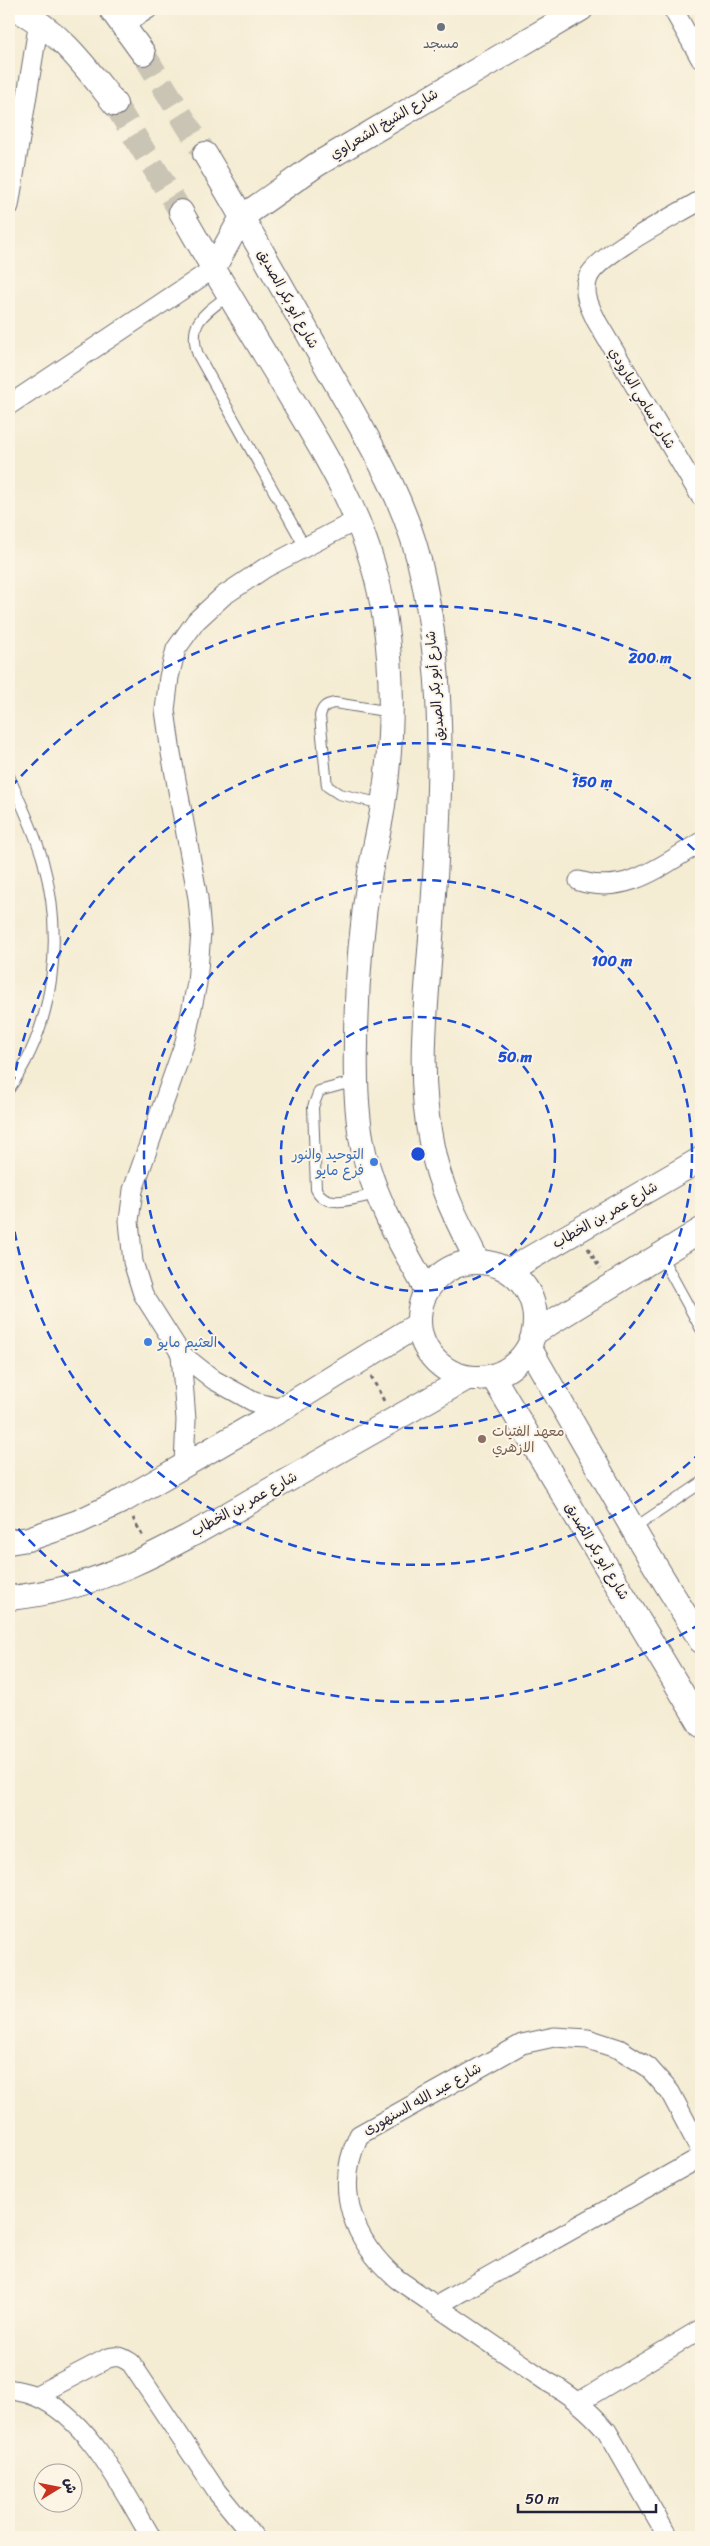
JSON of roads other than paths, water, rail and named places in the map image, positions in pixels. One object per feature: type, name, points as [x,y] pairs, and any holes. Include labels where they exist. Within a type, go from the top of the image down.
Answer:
[{"type":"street","points":[[16,9],[39,21],[67,45],[115,104]]},
{"type":"street","points":[[144,53],[118,16],[148,9]]},
{"type":"street","name":"شارع الشيخ الشعراوي","points":[[213,269],[242,218],[348,145],[581,9]]},
{"type":"street","points":[[673,9],[701,59]]},
{"type":"street","points":[[9,206],[39,21]]},
{"type":"street","name":"شارع أبو بكر الصديق","points":[[205,154],[386,473],[406,518],[423,577],[434,654],[441,735],[438,828],[422,1044],[425,1100],[432,1147],[448,1203],[478,1262]]},
{"type":"street","name":"شارع سامي البارودي","points":[[701,200],[610,254],[594,267],[587,279],[586,296],[597,322],[701,497]]},
{"type":"street","points":[[181,212],[213,269],[311,431],[359,520],[378,580],[391,663],[391,712],[383,804],[370,873],[362,940],[356,1020],[356,1081],[366,1162],[377,1194],[393,1230],[426,1289]]},
{"type":"street","points":[[9,405],[213,269]]},
{"type":"street","points":[[282,1409],[254,1402],[214,1380],[181,1354],[142,1294],[134,1262],[129,1222],[133,1190],[184,1042],[198,983],[202,932],[192,864],[170,753],[166,710],[176,648],[196,621],[223,596],[265,568],[359,520]]},
{"type":"street","points":[[579,881],[594,886],[610,886],[625,883],[648,874],[701,842]]},
{"type":"street","name":"شارع عمر بن الخطاب","points":[[508,1271],[701,1160]]},
{"type":"street","points":[[532,1340],[610,1287],[701,1230]]},
{"type":"street","points":[[478,1262],[508,1271],[518,1278],[530,1294],[535,1314],[532,1340],[520,1360],[508,1370],[493,1376],[467,1378],[441,1367],[429,1354],[421,1337],[419,1324],[420,1310],[426,1289],[444,1272],[460,1264],[478,1262]]},
{"type":"street","points":[[9,1542],[28,1539],[78,1522],[124,1500],[282,1409],[419,1324]]},
{"type":"street","points":[[532,1340],[633,1529],[701,1641]]},
{"type":"street","points":[[181,1354],[186,1420],[184,1464]]},
{"type":"street","name":"شارع أبو بكر الصديق","points":[[493,1376],[701,1725]]},
{"type":"street","name":"شارع عمر بن الخطاب","points":[[9,1598],[49,1593],[86,1584],[132,1566],[467,1378]]},
{"type":"street","name":"شارع عبد الله السنهورى","points":[[668,2537],[607,2431],[579,2402],[436,2306],[381,2265],[367,2248],[357,2228],[347,2189],[347,2170],[351,2152],[359,2135],[522,2044],[563,2037],[588,2039],[619,2049],[648,2067],[670,2092],[701,2151]]},
{"type":"street","points":[[436,2306],[701,2157]]},
{"type":"street","points":[[579,2402],[701,2329]]},
{"type":"street","points":[[35,2396],[108,2358],[117,2355],[124,2358],[131,2364],[218,2492],[254,2537]]},
{"type":"street","points":[[9,2389],[35,2396],[58,2409],[88,2437],[109,2466],[151,2537]]},
{"type":"lane","points":[[229,295],[205,313],[196,325],[193,340],[198,355],[306,547]]},
{"type":"lane","points":[[383,804],[339,794],[327,786],[320,716],[322,709],[328,704],[335,703],[391,712]]},
{"type":"lane","points":[[9,776],[43,861],[53,916],[54,972],[41,1025],[20,1074],[9,1089]]},
{"type":"lane","points":[[356,1081],[319,1091],[315,1097],[313,1107],[316,1189],[320,1197],[329,1202],[377,1194]]},
{"type":"lane","points":[[661,1256],[701,1329]]},
{"type":"lane","points":[[633,1529],[701,1483]]},
{"type":"tunnel","points":[[143,53],[205,154]]},
{"type":"tunnel","points":[[115,104],[181,212]]},
{"type":"place","name":"مسجد","points":[[441,27]]},
{"type":"place","name":"التوحيد والنور فرع مايو","points":[[374,1162]]},
{"type":"place","name":"العثيم مايو","points":[[148,1342]]},
{"type":"place","name":"معهد الفتيات الازهري","points":[[482,1439]]}]
